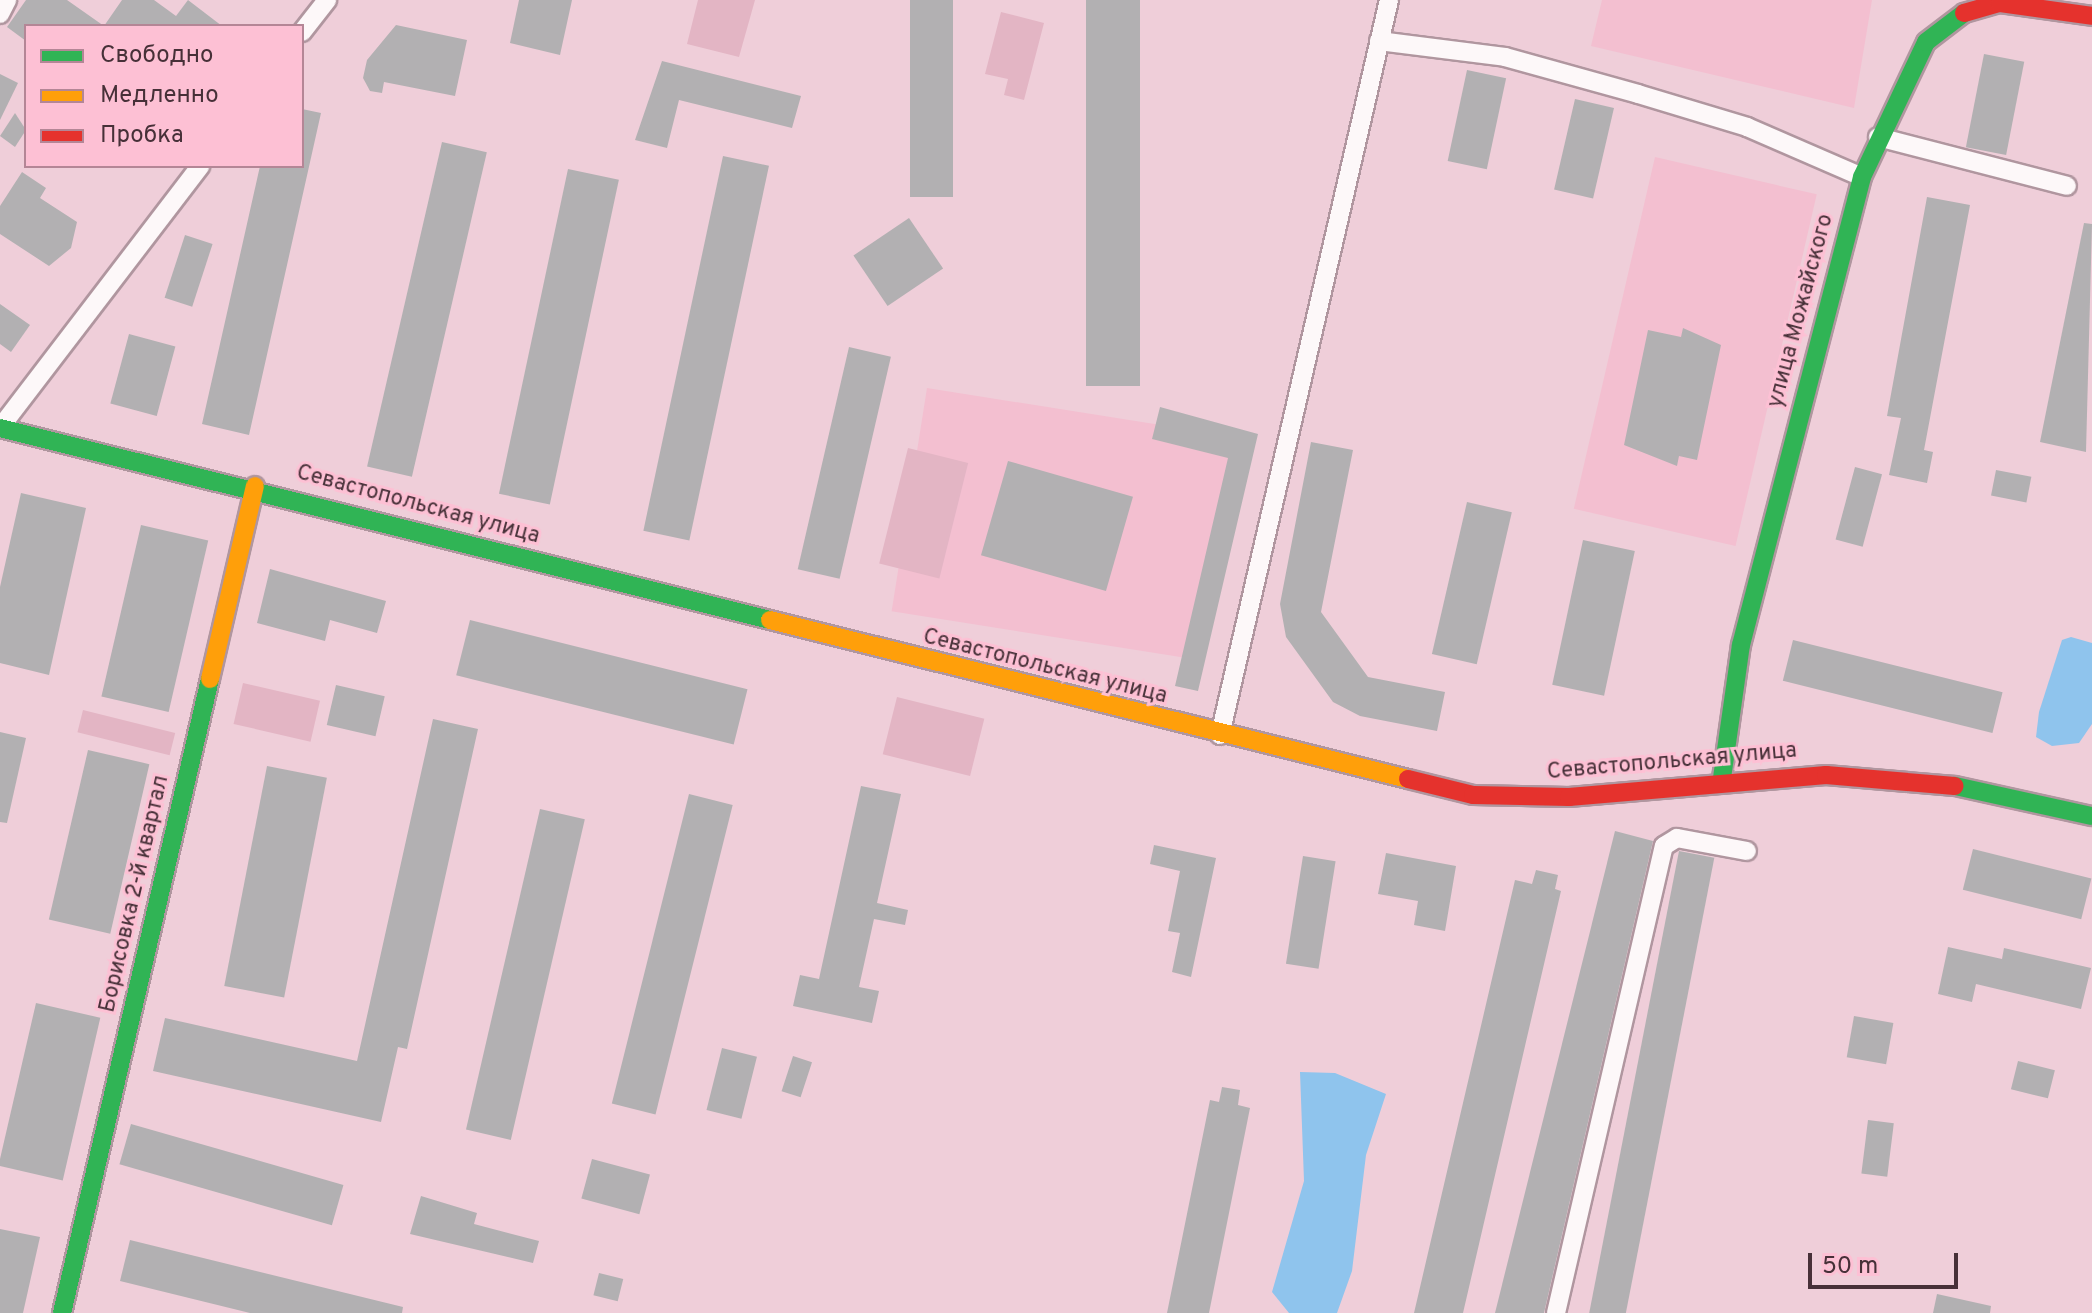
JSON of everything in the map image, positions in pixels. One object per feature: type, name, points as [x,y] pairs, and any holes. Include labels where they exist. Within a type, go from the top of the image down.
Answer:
[{"type":"street","points":[[0,14],[7,0]]},
{"type":"street","points":[[304,29],[327,0]]},
{"type":"street","points":[[1220,735],[1389,0]]},
{"type":"street","name":"улица Можайского","points":[[1722,778],[1741,645],[1862,177],[1878,137],[1926,42],[1967,11],[2000,3],[2092,16]]},
{"type":"street","points":[[1379,41],[1505,57],[1624,89],[1747,127],[1862,177]]},
{"type":"street","points":[[1878,137],[2067,186]]},
{"type":"street","points":[[2,426],[198,168]]},
{"type":"street","name":"Севастопольская улица","points":[[2,426],[255,486],[1220,735],[1473,795],[1569,797],[1722,778],[1893,777],[2092,816]]},
{"type":"street","name":"Борисовка 2-й квартал","points":[[62,1313],[255,486]]},
{"type":"street","points":[[1556,1313],[1664,846],[1677,838],[1747,851]]},
{"type":"shaded area","points":[[698,0],[755,0],[739,57],[687,44]]},
{"type":"shaded area","points":[[1602,0],[1872,0],[1854,108],[1591,46]]},
{"type":"shaded area","points":[[1001,12],[1044,23],[1024,100],[1004,95],[1008,79],[985,74]]},
{"type":"shaded area","points":[[1655,157],[1817,194],[1736,546],[1574,509]]},
{"type":"shaded area","points":[[927,388],[1233,436],[1198,660],[892,611]]},
{"type":"shaded area","points":[[908,448],[968,463],[939,578],[879,563]]},
{"type":"shaded area","points":[[243,683],[320,701],[311,742],[234,724]]},
{"type":"shaded area","points":[[897,697],[984,719],[970,776],[883,754]]},
{"type":"shaded area","points":[[83,710],[175,733],[170,755],[77,732]]},
{"type":"water","points":[[2071,637],[2092,643],[2092,724],[2079,743],[2052,746],[2036,737],[2039,712],[2062,640]]},
{"type":"water","points":[[1300,1072],[1335,1073],[1386,1094],[1366,1155],[1352,1271],[1337,1313],[1289,1313],[1272,1292],[1304,1181]]},
{"type":"building","points":[[26,0],[67,0],[101,24],[24,24],[24,40],[7,27]]},
{"type":"building","points":[[122,0],[154,0],[176,16],[188,0],[219,24],[105,24]]},
{"type":"building","points":[[519,0],[572,0],[560,55],[510,43]]},
{"type":"building","points":[[910,0],[953,0],[953,197],[910,197]]},
{"type":"building","points":[[1086,0],[1140,0],[1140,386],[1086,386]]},
{"type":"building","points":[[396,25],[467,40],[455,96],[384,82],[382,93],[370,91],[363,78],[367,60]]},
{"type":"building","points":[[1984,54],[2024,62],[2006,155],[1966,147]]},
{"type":"building","points":[[662,61],[801,96],[792,128],[679,100],[667,148],[635,140]]},
{"type":"building","points":[[1467,70],[1506,78],[1487,169],[1448,161]]},
{"type":"building","points":[[0,74],[18,83],[0,120]]},
{"type":"building","points":[[1575,99],[1614,108],[1593,199],[1554,190]]},
{"type":"building","points":[[304,109],[321,113],[249,435],[202,424],[260,168],[304,168]]},
{"type":"building","points":[[15,113],[24,127],[24,133],[15,147],[0,136]]},
{"type":"building","points":[[442,142],[487,152],[412,477],[367,466]]},
{"type":"building","points":[[723,156],[769,166],[689,540],[643,531]]},
{"type":"building","points":[[568,169],[619,180],[550,505],[499,494]]},
{"type":"building","points":[[22,172],[46,188],[40,198],[77,222],[71,248],[49,266],[0,234],[0,206]]},
{"type":"building","points":[[1927,197],[1970,205],[1924,450],[1933,452],[1927,483],[1889,475],[1901,418],[1887,416]]},
{"type":"building","points":[[909,218],[943,269],[888,306],[853,255]]},
{"type":"building","points":[[2084,223],[2092,224],[2086,452],[2040,442]]},
{"type":"building","points":[[185,235],[213,244],[192,307],[165,298]]},
{"type":"building","points":[[0,304],[30,325],[11,352],[0,344]]},
{"type":"building","points":[[1683,328],[1721,345],[1697,460],[1679,456],[1677,466],[1624,445],[1648,330],[1681,337]]},
{"type":"building","points":[[129,334],[175,346],[157,416],[110,404]]},
{"type":"building","points":[[849,347],[891,357],[840,579],[798,569]]},
{"type":"building","points":[[1160,407],[1258,434],[1198,691],[1175,686],[1228,458],[1152,439]]},
{"type":"building","points":[[1311,442],[1353,450],[1321,612],[1368,677],[1445,692],[1437,731],[1360,716],[1333,702],[1286,637],[1280,604]]},
{"type":"building","points":[[1008,461],[1133,497],[1106,591],[981,555]]},
{"type":"building","points":[[1855,467],[1882,474],[1863,547],[1836,539]]},
{"type":"building","points":[[1996,470],[2031,477],[2026,502],[1991,496]]},
{"type":"building","points":[[21,493],[86,508],[49,675],[0,663],[0,587]]},
{"type":"building","points":[[1467,502],[1512,512],[1477,664],[1432,654]]},
{"type":"building","points":[[141,525],[208,541],[169,712],[101,696]]},
{"type":"building","points":[[1583,540],[1635,551],[1604,696],[1552,685]]},
{"type":"building","points":[[270,569],[386,601],[377,633],[330,620],[325,641],[257,623]]},
{"type":"building","points":[[470,620],[748,689],[734,744],[456,675]]},
{"type":"building","points":[[1793,640],[2003,692],[1992,733],[1783,681]]},
{"type":"building","points":[[336,685],[385,696],[375,736],[327,725]]},
{"type":"building","points":[[433,719],[478,729],[407,1049],[398,1047],[381,1122],[153,1071],[165,1018],[357,1061]]},
{"type":"building","points":[[0,732],[26,738],[7,823],[0,822]]},
{"type":"building","points":[[88,750],[149,764],[110,934],[49,920]]},
{"type":"building","points":[[267,766],[327,778],[284,998],[224,986]]},
{"type":"building","points":[[861,786],[901,794],[877,903],[908,910],[905,925],[874,919],[859,987],[879,991],[872,1023],[793,1006],[800,975],[819,979]]},
{"type":"building","points":[[689,794],[733,805],[655,1114],[612,1104]]},
{"type":"building","points":[[540,809],[585,819],[511,1140],[466,1130]]},
{"type":"building","points":[[1615,831],[1653,841],[1544,1313],[1495,1313]]},
{"type":"building","points":[[1154,845],[1216,858],[1191,977],[1172,972],[1180,933],[1168,931],[1180,871],[1150,864]]},
{"type":"building","points":[[1973,849],[2091,879],[2081,919],[1963,890]]},
{"type":"building","points":[[1679,851],[1714,858],[1626,1313],[1589,1313]]},
{"type":"building","points":[[1386,853],[1456,866],[1445,931],[1414,925],[1418,901],[1378,894]]},
{"type":"building","points":[[1303,856],[1336,861],[1319,969],[1286,964]]},
{"type":"building","points":[[1536,870],[1558,875],[1555,889],[1561,891],[1463,1313],[1414,1313],[1515,880],[1532,884]]},
{"type":"building","points":[[1948,947],[2002,959],[2004,948],[2091,968],[2081,1009],[1976,984],[1972,1002],[1938,994]]},
{"type":"building","points":[[36,1003],[100,1018],[63,1181],[0,1166]]},
{"type":"building","points":[[1854,1016],[1893,1023],[1886,1064],[1847,1057]]},
{"type":"building","points":[[722,1048],[757,1057],[741,1119],[707,1110]]},
{"type":"building","points":[[793,1056],[812,1062],[801,1097],[782,1091]]},
{"type":"building","points":[[2018,1061],[2055,1070],[2048,1098],[2011,1089]]},
{"type":"building","points":[[1222,1087],[1240,1090],[1238,1105],[1250,1108],[1209,1313],[1167,1313],[1210,1100],[1219,1102]]},
{"type":"building","points":[[1868,1120],[1894,1123],[1887,1177],[1861,1174]]},
{"type":"building","points":[[131,1124],[343,1185],[332,1225],[119,1164]]},
{"type":"building","points":[[592,1159],[650,1175],[639,1214],[581,1199]]},
{"type":"building","points":[[421,1196],[477,1213],[474,1224],[539,1241],[533,1263],[410,1234]]},
{"type":"building","points":[[0,1229],[40,1237],[23,1313],[0,1313]]},
{"type":"building","points":[[130,1240],[403,1307],[402,1313],[250,1313],[120,1281]]},
{"type":"building","points":[[599,1273],[623,1279],[618,1301],[593,1295]]},
{"type":"building","points":[[1937,1294],[1991,1306],[1990,1313],[1933,1313]]},
{"type":"traffic: fast","points":[[1722,778],[1741,645],[1862,177],[1926,42],[1964,13]]},
{"type":"traffic: fast","points":[[0,428],[770,620]]},
{"type":"traffic: fast","points":[[62,1313],[210,679]]},
{"type":"traffic: fast","points":[[1955,786],[2092,816]]},
{"type":"traffic: slow","points":[[210,679],[255,486]]},
{"type":"traffic: slow","points":[[770,620],[1408,779]]},
{"type":"traffic: jam","points":[[1964,13],[2000,3],[2092,16]]},
{"type":"traffic: jam","points":[[1408,779],[1473,795],[1569,797],[1826,775],[1955,786]]}]
